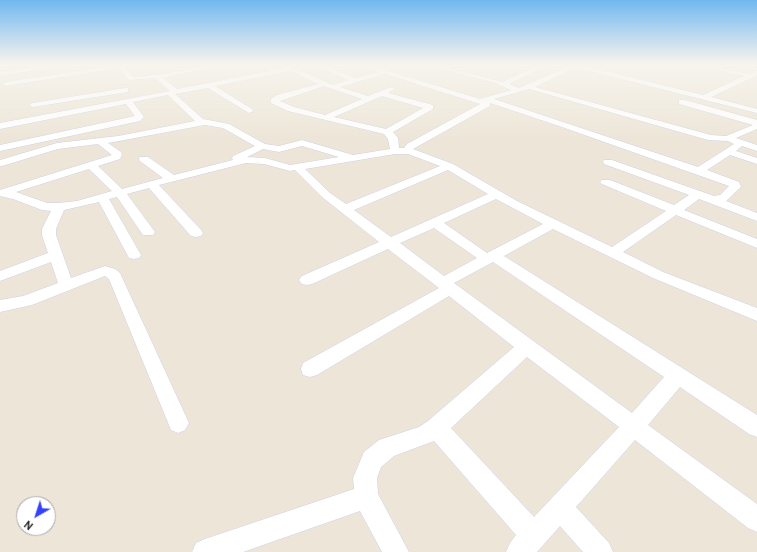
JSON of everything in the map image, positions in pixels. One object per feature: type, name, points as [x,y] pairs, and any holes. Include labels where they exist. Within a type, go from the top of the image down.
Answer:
[{"type":"street","points":[[38,119],[31,102],[53,102],[125,90]]},
{"type":"street","points":[[170,90],[196,118],[205,122],[226,126],[262,146],[279,149],[302,142],[353,158]]},
{"type":"street","points":[[190,90],[128,101],[68,121],[0,147],[1,164],[57,146],[118,140],[205,122]]},
{"type":"street","points":[[215,90],[248,112]]},
{"type":"street","points":[[310,90],[280,97],[274,101],[286,107],[387,132],[393,138],[395,151]]},
{"type":"street","points":[[343,90],[369,99]]},
{"type":"street","points":[[327,117],[389,90]]},
{"type":"street","points":[[446,90],[564,125],[735,184],[735,187],[724,198],[713,200]]},
{"type":"street","points":[[482,100],[518,90]]},
{"type":"street","points":[[539,90],[711,138],[727,139],[757,148]]},
{"type":"street","points":[[675,90],[757,111]]},
{"type":"street","points":[[705,97],[720,90]]},
{"type":"street","points":[[381,93],[430,107],[387,132]]},
{"type":"street","points":[[409,151],[408,149],[410,146],[487,104],[482,100]]},
{"type":"street","points":[[128,101],[154,132]]},
{"type":"street","points":[[53,102],[68,121]]},
{"type":"street","points":[[682,102],[757,123]]},
{"type":"street","points":[[0,126],[38,119],[68,121],[133,120],[140,117]]},
{"type":"street","points":[[727,139],[757,126]]},
{"type":"street","points":[[0,193],[116,156],[117,154],[100,141]]},
{"type":"street","points":[[699,171],[741,143]]},
{"type":"street","points":[[222,165],[262,146]]},
{"type":"street","points":[[0,193],[16,196],[46,207],[59,207],[222,165],[256,160],[265,161],[282,167],[297,167],[395,151],[409,151],[449,166],[496,195],[613,253],[664,277],[757,315]]},
{"type":"street","points":[[728,151],[757,161]]},
{"type":"street","points":[[144,159],[172,178]]},
{"type":"street","points":[[608,162],[757,217]]},
{"type":"street","points":[[91,165],[119,192],[148,232]]},
{"type":"street","points":[[346,209],[449,166]]},
{"type":"street","points":[[297,167],[313,184],[757,519]]},
{"type":"street","points":[[606,182],[757,244]]},
{"type":"street","points":[[151,183],[196,234]]},
{"type":"street","points":[[307,280],[496,195]]},
{"type":"street","points":[[613,253],[673,210],[697,195]]},
{"type":"street","points":[[102,197],[134,255]]},
{"type":"street","points":[[59,207],[48,229],[51,244],[66,285]]},
{"type":"street","points":[[435,223],[678,375],[757,427]]},
{"type":"street","points":[[310,369],[490,257],[552,224]]},
{"type":"street","points":[[0,276],[55,255]]},
{"type":"street","points":[[0,306],[26,301],[105,271],[110,272],[115,276],[178,422]]},
{"type":"street","points":[[396,552],[366,497],[365,478],[372,460],[387,448],[425,435],[436,428],[527,346]]},
{"type":"street","points":[[436,428],[526,544],[634,426],[678,375]]},
{"type":"street","points":[[205,552],[366,497]]},
{"type":"street","points":[[560,507],[600,552]]}]
